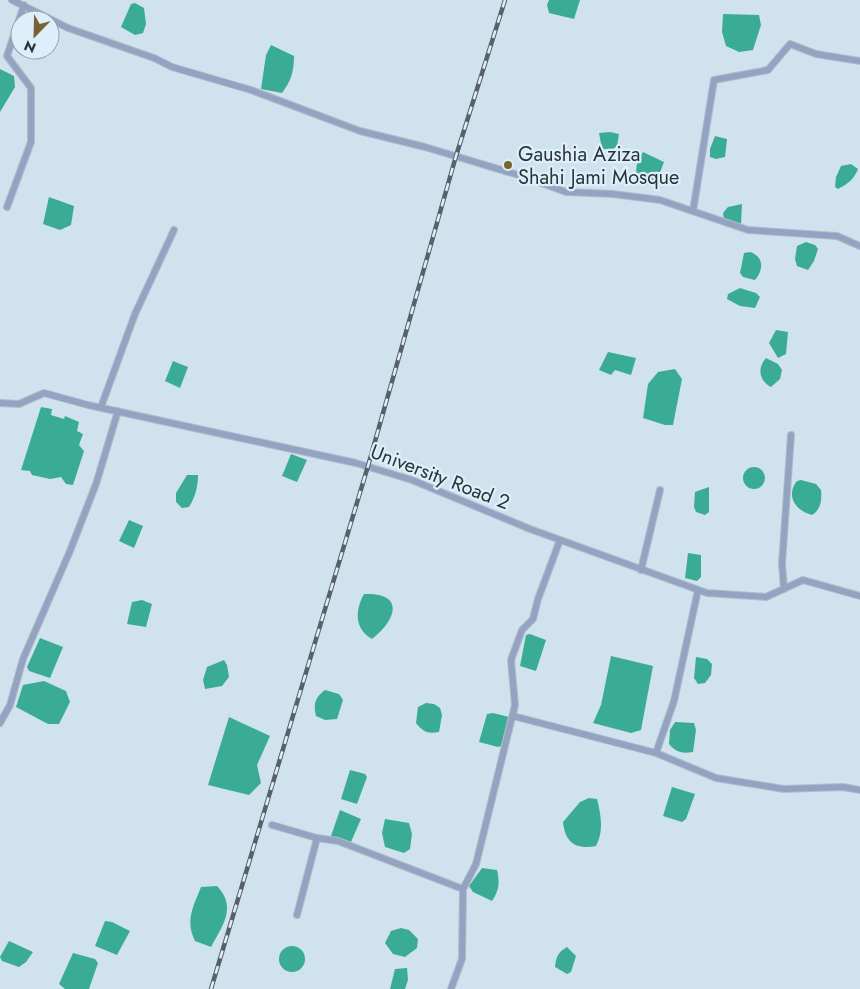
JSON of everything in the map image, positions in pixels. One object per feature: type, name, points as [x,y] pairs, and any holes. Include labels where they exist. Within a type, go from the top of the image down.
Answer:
[{"type":"street","points":[[12,0],[68,28],[154,58],[172,67],[251,90],[360,131],[425,147],[525,176],[566,192],[613,194],[660,200],[748,230],[838,236],[860,246]]},
{"type":"street","points":[[7,207],[31,142],[31,88],[7,56],[24,5]]},
{"type":"street","points":[[693,211],[714,80],[768,70],[790,44],[816,54],[860,60]]},
{"type":"street","points":[[101,408],[135,314],[174,230]]},
{"type":"street","name":"University Road 2","points":[[0,403],[19,404],[44,393],[101,408],[368,466],[412,480],[560,540],[707,593],[766,597],[803,580],[860,596]]},
{"type":"street","points":[[0,723],[10,705],[23,659],[70,551],[96,484],[118,411]]},
{"type":"street","points":[[784,589],[782,564],[791,435]]},
{"type":"street","points":[[641,570],[660,490]]},
{"type":"street","points":[[451,989],[462,959],[463,889],[476,864],[513,716],[515,705],[511,660],[522,630],[534,619],[538,599],[560,540]]},
{"type":"street","points":[[656,753],[674,702],[698,590]]},
{"type":"street","points":[[513,716],[656,753],[716,778],[764,788],[843,787],[860,790]]},
{"type":"street","points":[[272,825],[318,838],[338,841],[463,889]]},
{"type":"street","points":[[297,916],[318,838]]},
{"type":"shaded area","points":[[549,0],[580,0],[574,19],[549,13],[547,5]]},
{"type":"shaded area","points":[[135,3],[144,8],[146,24],[143,33],[135,35],[121,27],[131,4]]},
{"type":"shaded area","points":[[723,14],[759,15],[761,25],[753,50],[739,52],[726,46],[722,32]]},
{"type":"shaded area","points":[[271,45],[294,56],[291,76],[282,93],[261,89],[266,55]]},
{"type":"shaded area","points":[[0,69],[14,76],[15,87],[0,112]]},
{"type":"shaded area","points":[[610,132],[619,134],[617,146],[613,149],[602,149],[599,133]]},
{"type":"shaded area","points":[[715,136],[727,139],[725,157],[716,159],[710,157],[710,149]]},
{"type":"shaded area","points":[[643,152],[664,162],[655,186],[639,183],[637,179],[636,167]]},
{"type":"shaded area","points":[[851,164],[858,169],[855,176],[838,189],[835,187],[836,177],[841,166]]},
{"type":"shaded area","points":[[49,197],[74,206],[71,225],[60,230],[43,224]]},
{"type":"shaded area","points":[[742,204],[741,224],[724,219],[723,213],[728,207]]},
{"type":"shaded area","points":[[806,242],[815,245],[818,249],[814,261],[808,270],[797,266],[795,259],[797,246]]},
{"type":"shaded area","points":[[750,252],[758,257],[761,264],[760,272],[755,280],[743,277],[740,273],[744,253]]},
{"type":"shaded area","points":[[740,288],[756,293],[760,297],[755,308],[740,306],[727,299],[728,294]]},
{"type":"shaded area","points":[[776,330],[788,332],[786,354],[778,358],[769,343]]},
{"type":"shaded area","points":[[608,352],[636,358],[631,375],[615,370],[611,375],[599,370]]},
{"type":"shaded area","points":[[766,358],[778,364],[782,370],[780,379],[771,387],[762,378],[760,370]]},
{"type":"shaded area","points":[[173,361],[188,367],[180,388],[165,381]]},
{"type":"shaded area","points":[[675,369],[682,379],[673,425],[665,425],[643,418],[648,384],[658,372]]},
{"type":"shaded area","points":[[41,407],[52,409],[51,415],[64,419],[65,416],[79,422],[77,431],[83,434],[79,445],[84,451],[73,485],[66,484],[61,477],[50,479],[32,475],[30,471],[21,470]]},
{"type":"shaded area","points":[[291,454],[307,460],[297,482],[282,476]]},
{"type":"shaded area","points":[[750,467],[758,467],[765,474],[765,482],[758,489],[750,489],[743,482],[743,474]]},
{"type":"shaded area","points":[[187,475],[198,475],[197,484],[189,507],[182,508],[176,502],[176,493]]},
{"type":"shaded area","points":[[801,480],[816,484],[821,490],[820,504],[812,515],[801,510],[792,497],[797,481]]},
{"type":"shaded area","points":[[709,487],[709,512],[705,515],[696,512],[694,507],[695,492]]},
{"type":"shaded area","points":[[129,520],[143,526],[134,548],[119,541]]},
{"type":"shaded area","points":[[688,553],[701,555],[701,577],[697,581],[685,578]]},
{"type":"shaded area","points":[[364,594],[386,598],[391,603],[393,609],[387,624],[372,639],[366,635],[359,625],[359,606]]},
{"type":"shaded area","points":[[142,600],[152,604],[146,627],[127,624],[132,602]]},
{"type":"shaded area","points":[[530,634],[546,640],[536,671],[520,666],[526,635]]},
{"type":"shaded area","points":[[40,638],[63,647],[50,678],[29,671],[27,667]]},
{"type":"shaded area","points":[[611,656],[653,666],[641,730],[631,733],[593,723],[601,705]]},
{"type":"shaded area","points":[[696,657],[707,659],[712,664],[711,675],[705,683],[698,684],[694,678]]},
{"type":"shaded area","points":[[224,660],[229,677],[222,686],[205,689],[203,680],[207,667]]},
{"type":"shaded area","points":[[44,681],[66,691],[70,702],[59,724],[48,724],[16,707],[23,685]]},
{"type":"shaded area","points":[[325,690],[339,694],[343,700],[337,719],[325,720],[316,716],[316,702],[319,695]]},
{"type":"shaded area","points":[[426,703],[434,704],[440,708],[442,715],[439,732],[426,732],[416,723],[418,707]]},
{"type":"shaded area","points":[[493,713],[509,717],[501,746],[498,747],[479,742],[487,714]]},
{"type":"shaded area","points":[[229,717],[270,736],[257,765],[261,783],[249,795],[208,785]]},
{"type":"shaded area","points":[[675,722],[694,723],[696,730],[693,752],[680,752],[669,744],[670,730]]},
{"type":"shaded area","points":[[350,770],[365,774],[367,777],[357,804],[341,799]]},
{"type":"shaded area","points":[[672,787],[695,794],[686,819],[682,822],[663,816]]},
{"type":"shaded area","points":[[589,798],[597,799],[601,817],[601,829],[596,846],[582,847],[572,843],[566,835],[563,822],[580,802]]},
{"type":"shaded area","points":[[340,810],[361,819],[351,842],[331,836]]},
{"type":"shaded area","points":[[385,819],[409,823],[412,834],[410,849],[404,853],[385,847],[382,833]]},
{"type":"shaded area","points":[[482,868],[497,870],[498,886],[492,901],[473,892],[469,886]]},
{"type":"shaded area","points":[[217,886],[223,894],[227,909],[223,924],[211,947],[195,941],[190,920],[201,887]]},
{"type":"shaded area","points":[[105,921],[112,922],[130,931],[117,955],[95,946]]},
{"type":"shaded area","points":[[401,928],[409,930],[418,939],[417,948],[405,957],[393,954],[385,943],[391,931]]},
{"type":"shaded area","points":[[9,941],[33,952],[26,962],[19,967],[2,961],[0,957]]},
{"type":"shaded area","points":[[292,946],[301,950],[305,959],[301,968],[292,972],[283,968],[279,959],[283,950]]},
{"type":"shaded area","points":[[567,947],[576,956],[571,972],[567,974],[555,967],[558,955]]},
{"type":"shaded area","points":[[73,953],[95,959],[98,963],[89,989],[65,989],[59,984]]},
{"type":"shaded area","points":[[407,968],[408,980],[405,989],[390,989],[395,969]]},
{"type":"railway","points":[[211,989],[368,466],[456,156],[505,0]]},
{"type":"place","name":"Gaushia Aziza Shahi Jami Mosque","points":[[508,165]]}]
